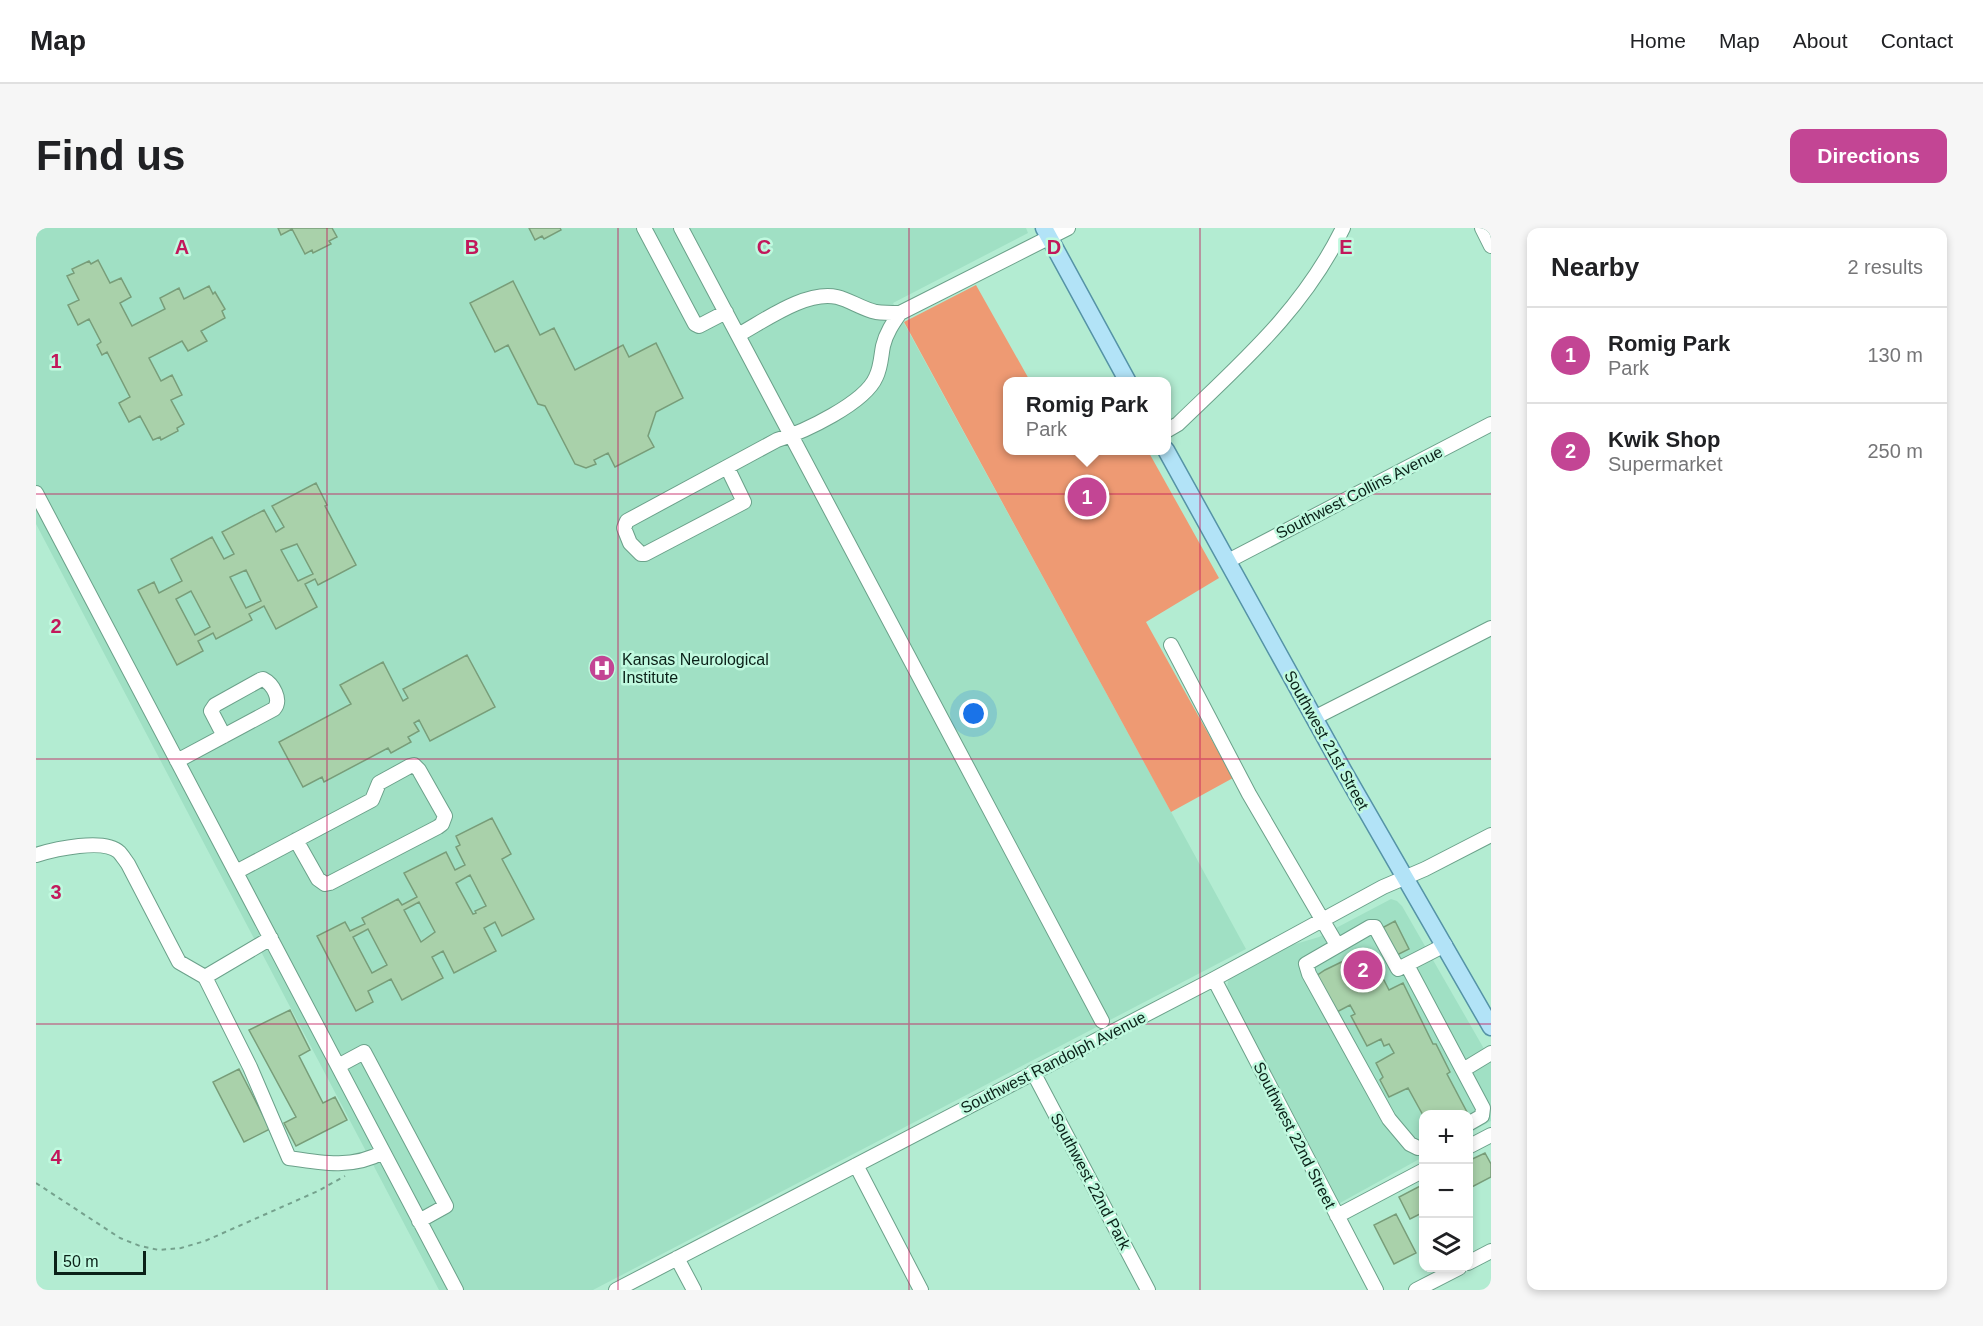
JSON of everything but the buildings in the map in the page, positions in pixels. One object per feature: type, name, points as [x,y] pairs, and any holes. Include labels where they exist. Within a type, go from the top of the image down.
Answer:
[{"type":"main road","points":[[1047,233],[1126,377]]},
{"type":"main road","name":"Southwest 21st Street","points":[[1169,455],[1314,718],[1491,1027]]},
{"type":"street","points":[[644,228],[695,324],[699,326],[726,312]]},
{"type":"street","points":[[681,228],[1102,1021]]},
{"type":"street","points":[[727,467],[744,502],[645,554],[641,554],[630,543],[624,528],[627,521],[727,467],[777,440],[848,406],[865,394],[877,375],[887,333],[900,313],[1047,233],[1068,228]]},
{"type":"street","points":[[1171,428],[1287,316],[1322,268],[1343,228]]},
{"type":"street","points":[[1482,228],[1491,246]]},
{"type":"street","points":[[738,335],[799,302],[826,296],[838,297],[878,312],[900,313]]},
{"type":"street","name":"Southwest Collins Avenue","points":[[1228,561],[1491,424]]},
{"type":"street","points":[[36,493],[456,1290]]},
{"type":"street","points":[[1314,718],[1491,628]]},
{"type":"street","points":[[1171,645],[1249,794],[1337,945]]},
{"type":"street","points":[[177,761],[224,736],[278,706],[278,699],[269,682],[260,680],[214,705],[212,711],[224,736]]},
{"type":"street","points":[[236,872],[296,840],[372,800],[379,783],[414,765],[445,816],[438,826],[325,884],[318,879],[296,840]]},
{"type":"street","name":"Southwest Randolph Avenue","points":[[616,1290],[1214,980],[1323,920],[1491,835]]},
{"type":"street","points":[[36,855],[55,849],[102,845],[118,851],[128,864],[178,962],[205,977],[250,1067],[289,1158],[318,1163],[350,1164],[370,1160],[383,1152]]},
{"type":"street","points":[[1419,1148],[1414,1147],[1405,1140],[1389,1119],[1309,974],[1306,964],[1366,928],[1375,927],[1398,969],[1444,945]]},
{"type":"street","points":[[205,977],[271,938]]},
{"type":"street","points":[[1407,965],[1484,1112],[1473,1121]]},
{"type":"street","name":"Southwest 22nd Street","points":[[1214,980],[1376,1290]]},
{"type":"street","points":[[338,1066],[364,1052],[446,1206],[419,1221]]},
{"type":"street","points":[[1463,1070],[1491,1053]]},
{"type":"street","name":"Southwest 22nd Park","points":[[1033,1072],[1148,1290]]},
{"type":"street","points":[[1473,1144],[1491,1135]]},
{"type":"street","points":[[856,1165],[921,1290]]},
{"type":"street","points":[[1337,1216],[1419,1173]]},
{"type":"street","points":[[1473,1260],[1491,1251]]},
{"type":"street","points":[[677,1258],[694,1290]]},
{"type":"street","points":[[1416,1290],[1451,1272]]},
{"type":"path","points":[[36,1183],[120,1238],[159,1250],[181,1248],[205,1241],[318,1191],[346,1176]]},
{"type":"shaded area","name":"Kansas Neurological Institute","points":[[36,228],[1026,228],[1028,233],[893,303],[1246,949],[593,1290],[439,1290],[36,524]]},
{"type":"shaded area","points":[[976,285],[1028,377],[1003,377],[1003,455],[1150,455],[1219,578],[1146,622],[1233,778],[1171,812],[904,322]]},
{"type":"shaded area","points":[[1391,899],[1397,901],[1491,1061],[1491,1121],[1473,1131],[1473,1110],[1419,1110],[1419,1159],[1340,1203],[1227,988],[1231,976],[1292,945],[1319,937]]},
{"type":"place","name":"Romig Park","points":[[1087,497]]},
{"type":"place","name":"Kansas Neurological Institute","points":[[602,668]]},
{"type":"place","name":"Kwik Shop","points":[[1363,970]]}]
